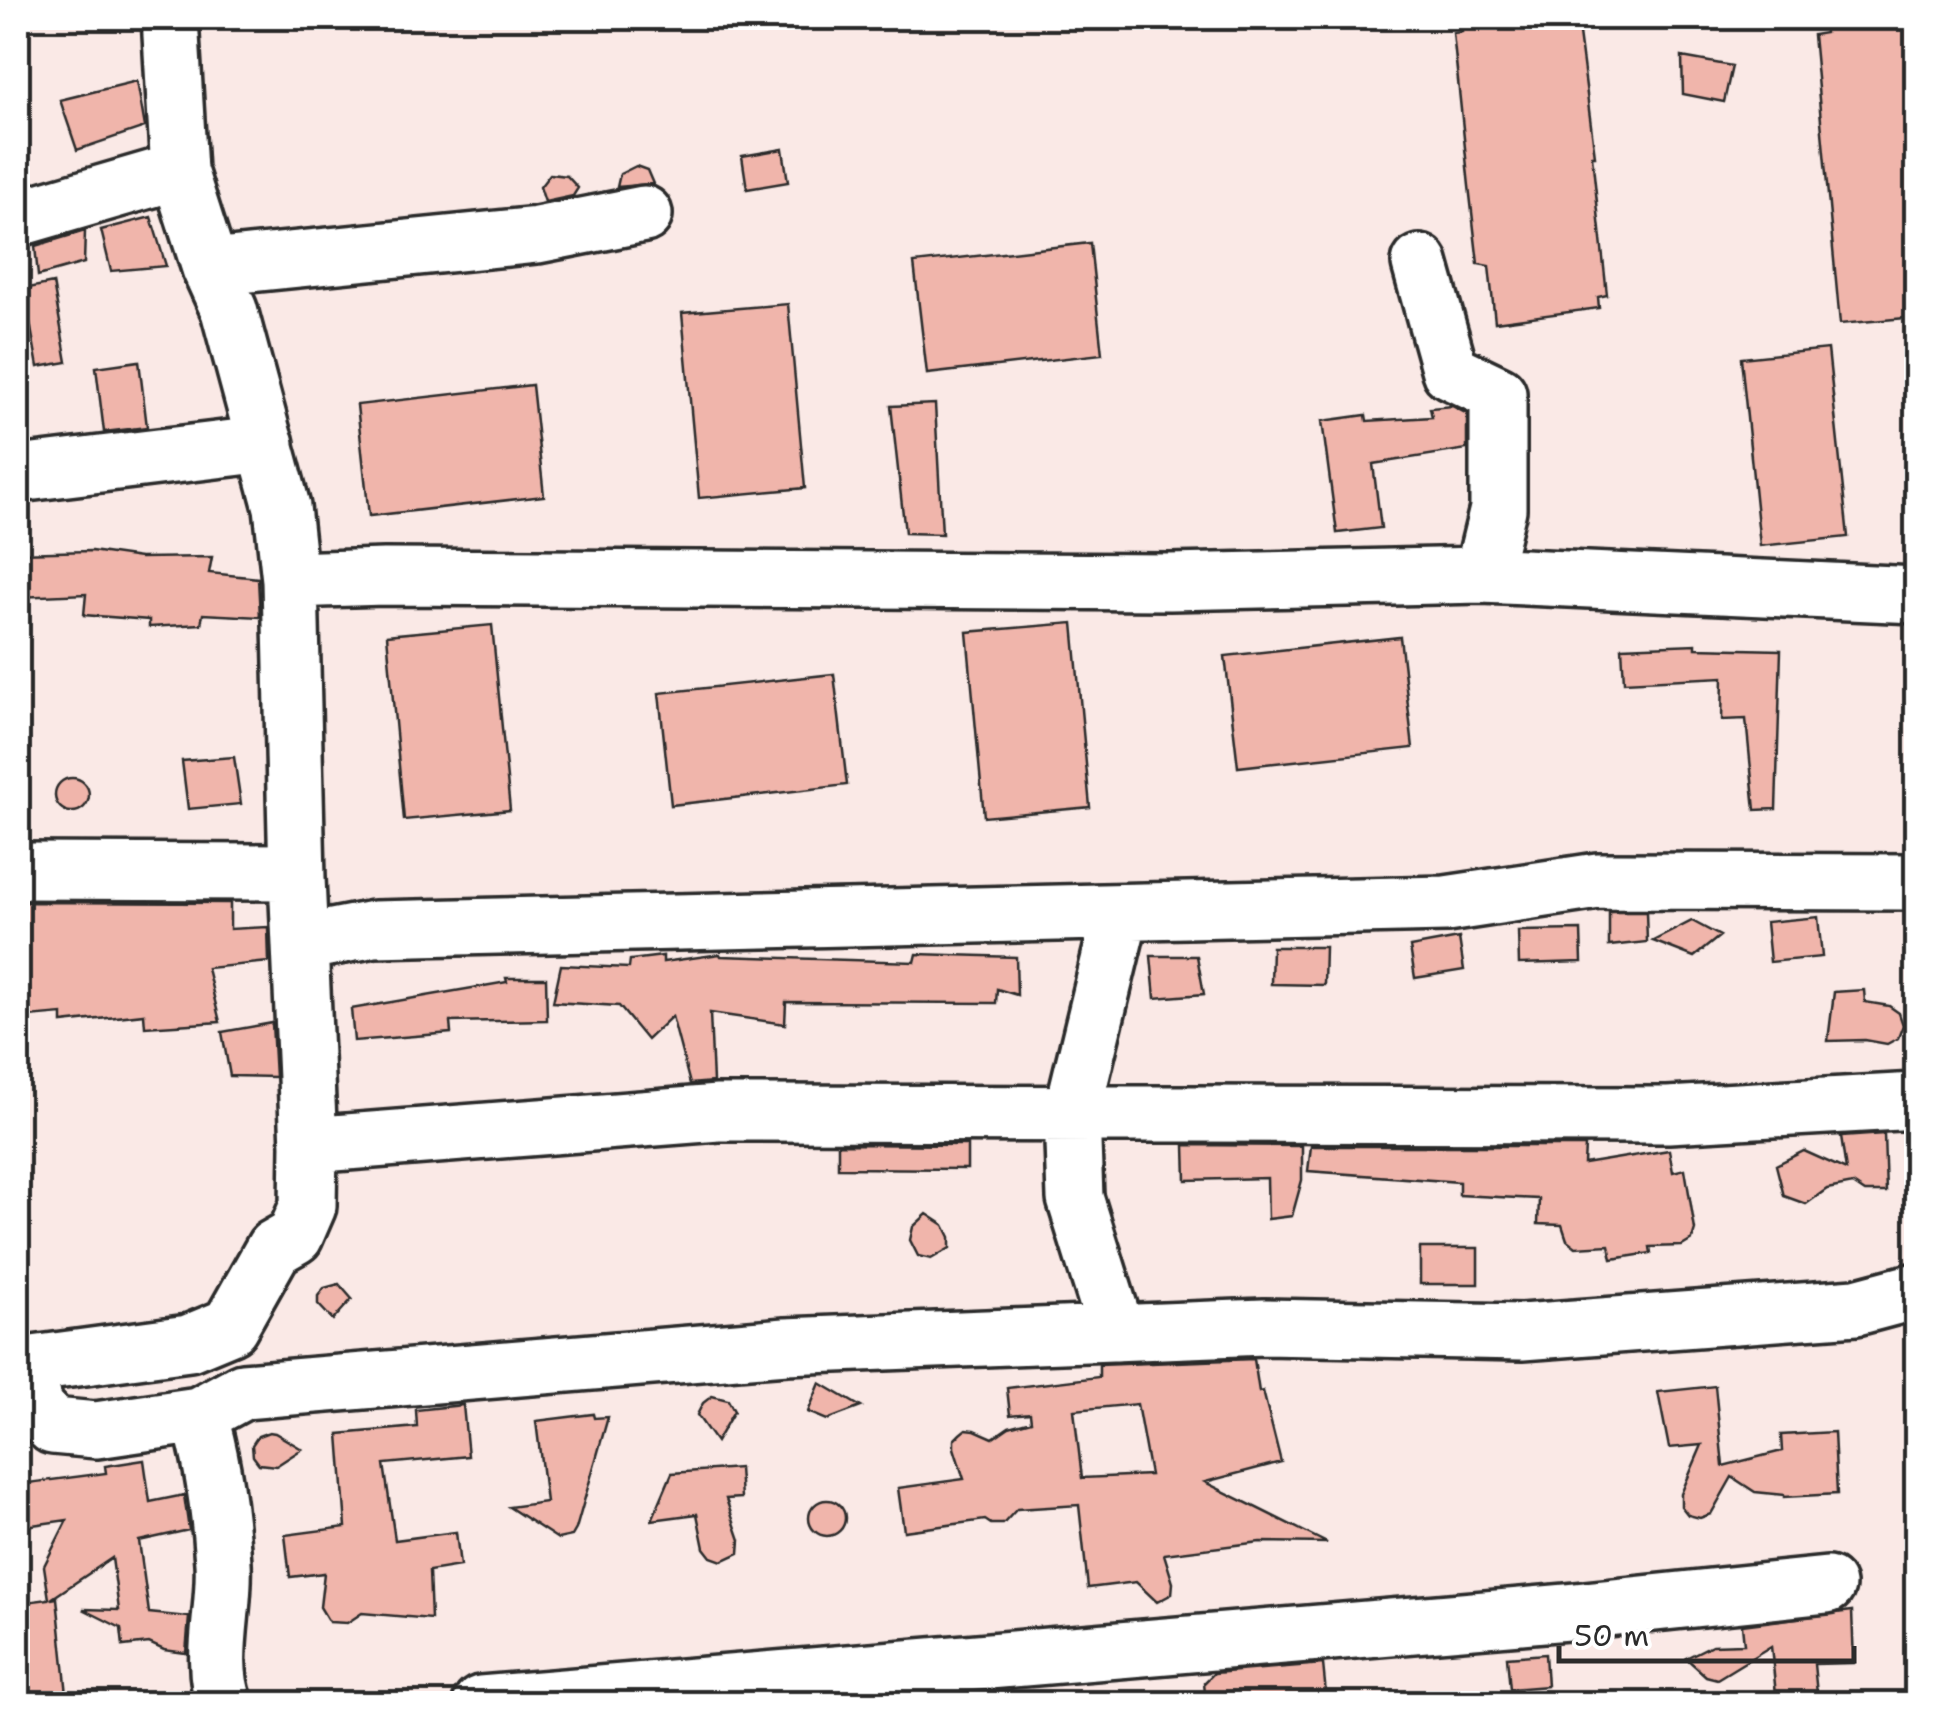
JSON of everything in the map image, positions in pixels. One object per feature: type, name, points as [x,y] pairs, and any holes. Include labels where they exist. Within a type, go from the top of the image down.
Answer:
[{"type":"street","points":[[170,18],[178,171],[210,268],[229,310],[282,507],[290,580],[297,878],[309,1145],[308,1206],[295,1236],[274,1248],[230,1326],[221,1403],[209,1458],[223,1564],[218,1674],[225,1704]]},
{"type":"street","points":[[18,218],[178,171]]},
{"type":"street","points":[[210,268],[537,236],[644,214]]},
{"type":"street","points":[[1420,263],[1450,371],[1498,394],[1498,508],[1482,575]]},
{"type":"street","points":[[18,474],[266,444]]},
{"type":"street","points":[[290,580],[384,577],[1170,582],[1482,575],[1916,595]]},
{"type":"street","points":[[18,871],[282,872],[297,878]]},
{"type":"street","points":[[302,943],[374,929],[1446,904],[1598,881],[1916,882]]},
{"type":"street","points":[[1118,1333],[1075,1198],[1072,1114],[1121,912]]},
{"type":"street","points":[[309,1145],[718,1113],[1668,1115],[1916,1102]]},
{"type":"street","points":[[230,1326],[188,1342],[21,1366],[36,1408],[53,1426],[96,1430],[221,1403],[786,1346],[1264,1327],[1522,1332],[1856,1307],[1916,1291]]},
{"type":"street","points":[[481,1704],[1568,1612],[1827,1584]]},
{"type":"building","points":[[1460,18],[1577,18],[1595,156],[1607,295],[1598,297],[1599,308],[1495,322],[1489,266],[1478,264],[1469,186],[1453,33],[1462,32]]},
{"type":"building","points":[[1824,18],[1910,18],[1916,90],[1916,317],[1840,324],[1813,35],[1825,33]]},
{"type":"building","points":[[1682,57],[1732,66],[1724,102],[1683,94]]},
{"type":"building","points":[[137,81],[145,127],[77,150],[60,100]]},
{"type":"building","points":[[783,149],[788,182],[747,189],[742,156]]},
{"type":"building","points":[[636,166],[647,170],[653,184],[617,187],[620,174]]},
{"type":"building","points":[[550,174],[567,176],[578,188],[573,196],[545,202],[540,187]]},
{"type":"building","points":[[151,217],[166,266],[111,271],[101,230]]},
{"type":"building","points":[[85,231],[84,263],[38,276],[35,246]]},
{"type":"building","points":[[1090,243],[1102,354],[927,374],[914,263]]},
{"type":"building","points":[[53,283],[67,362],[38,367],[24,289]]},
{"type":"building","points":[[788,304],[805,488],[699,498],[682,313]]},
{"type":"building","points":[[1828,349],[1848,537],[1760,546],[1741,358]]},
{"type":"building","points":[[139,361],[147,427],[104,432],[96,367]]},
{"type":"building","points":[[532,385],[544,496],[369,516],[357,405]]},
{"type":"building","points":[[935,404],[942,534],[905,533],[891,406]]},
{"type":"building","points":[[1452,406],[1467,414],[1467,449],[1373,464],[1381,528],[1337,533],[1322,421],[1366,415],[1367,421],[1432,417],[1430,408]]},
{"type":"building","points":[[91,551],[140,558],[212,557],[209,573],[258,578],[260,617],[203,614],[201,624],[149,627],[149,620],[84,615],[86,594],[18,597],[18,553]]},
{"type":"building","points":[[1073,623],[1090,807],[984,817],[967,632]]},
{"type":"building","points":[[492,625],[510,810],[404,820],[387,635]]},
{"type":"building","points":[[1400,637],[1413,748],[1238,767],[1225,656]]},
{"type":"building","points":[[1696,644],[1696,648],[1781,650],[1776,809],[1755,810],[1746,719],[1722,720],[1723,677],[1624,682],[1622,647]]},
{"type":"building","points":[[834,674],[847,785],[671,805],[659,693]]},
{"type":"building","points":[[234,757],[241,804],[188,809],[182,761]]},
{"type":"building","points":[[72,778],[84,783],[89,795],[84,807],[72,812],[60,807],[55,795],[60,783]]},
{"type":"building","points":[[18,902],[230,903],[230,929],[268,927],[269,962],[207,968],[220,1022],[145,1027],[144,1014],[62,1023],[62,1014],[18,1018]]},
{"type":"building","points":[[1609,912],[1646,912],[1647,942],[1609,946]]},
{"type":"building","points":[[1818,917],[1822,957],[1770,962],[1766,922]]},
{"type":"building","points":[[1692,921],[1720,936],[1694,957],[1653,941]]},
{"type":"building","points":[[1581,930],[1582,962],[1519,964],[1518,931]]},
{"type":"building","points":[[1459,938],[1464,970],[1415,978],[1410,947]]},
{"type":"building","points":[[1272,947],[1325,947],[1324,985],[1271,984]]},
{"type":"building","points":[[720,954],[915,962],[917,954],[1016,957],[1017,995],[997,989],[996,1003],[786,1002],[785,1024],[710,1013],[713,1082],[690,1084],[672,1016],[647,1040],[619,1006],[553,1002],[561,965],[629,968],[630,960],[663,956],[663,962]]},
{"type":"building","points":[[1151,956],[1197,956],[1204,994],[1155,998]]},
{"type":"building","points":[[506,978],[546,978],[547,1020],[450,1022],[451,1033],[354,1041],[351,1009],[507,982]]},
{"type":"building","points":[[1864,990],[1865,1002],[1889,1006],[1899,1013],[1903,1025],[1898,1038],[1887,1044],[1828,1041],[1834,992]]},
{"type":"building","points":[[272,1023],[275,1077],[230,1076],[222,1032]]},
{"type":"building","points":[[1884,1134],[1886,1192],[1865,1192],[1853,1184],[1827,1189],[1806,1204],[1784,1196],[1776,1165],[1804,1151],[1846,1170],[1841,1137]]},
{"type":"building","points":[[838,1144],[967,1145],[967,1169],[838,1168]]},
{"type":"building","points":[[1185,1145],[1302,1146],[1302,1180],[1292,1216],[1268,1219],[1267,1178],[1186,1180]]},
{"type":"building","points":[[1311,1146],[1585,1146],[1584,1164],[1669,1150],[1673,1172],[1685,1169],[1695,1230],[1692,1240],[1682,1246],[1650,1247],[1651,1253],[1612,1259],[1609,1245],[1576,1247],[1567,1240],[1562,1225],[1538,1224],[1539,1199],[1459,1195],[1459,1182],[1308,1171]]},
{"type":"building","points":[[927,1214],[944,1225],[950,1237],[950,1248],[931,1259],[918,1256],[910,1240],[913,1227]]},
{"type":"building","points":[[1420,1248],[1478,1248],[1478,1284],[1420,1284]]},
{"type":"building","points":[[339,1284],[352,1299],[333,1320],[318,1304],[318,1296],[324,1288]]},
{"type":"building","points":[[1254,1359],[1259,1392],[1263,1391],[1281,1462],[1205,1482],[1327,1543],[1260,1542],[1164,1554],[1173,1583],[1172,1594],[1157,1602],[1136,1582],[1088,1588],[1079,1505],[1017,1509],[1003,1524],[985,1520],[904,1531],[898,1488],[964,1479],[954,1448],[954,1440],[960,1434],[966,1429],[975,1430],[993,1438],[1009,1427],[1031,1421],[1030,1413],[1010,1415],[1007,1388],[1099,1377],[1099,1365]],"holes":[[[1137,1404],[1150,1475],[1082,1478],[1074,1410]]]},
{"type":"building","points":[[820,1383],[861,1407],[827,1420],[808,1412]]},
{"type":"building","points":[[1715,1386],[1723,1466],[1782,1451],[1781,1435],[1834,1432],[1837,1494],[1784,1497],[1755,1492],[1732,1477],[1711,1514],[1700,1518],[1688,1515],[1681,1506],[1681,1494],[1702,1445],[1669,1448],[1658,1392]]},
{"type":"building","points":[[712,1396],[728,1400],[734,1411],[716,1442],[697,1415]]},
{"type":"building","points":[[463,1405],[468,1456],[384,1464],[395,1540],[456,1532],[460,1566],[429,1571],[431,1619],[362,1613],[347,1623],[329,1622],[320,1607],[324,1573],[290,1577],[285,1535],[346,1527],[339,1434],[417,1427],[416,1410]]},
{"type":"building","points":[[593,1414],[594,1418],[608,1417],[576,1529],[572,1536],[558,1539],[509,1507],[546,1502],[536,1421]]},
{"type":"building","points":[[269,1432],[302,1449],[276,1466],[259,1464],[252,1445],[258,1436]]},
{"type":"building","points":[[144,1460],[150,1502],[184,1495],[189,1530],[139,1541],[149,1613],[189,1617],[186,1653],[149,1643],[123,1646],[121,1628],[83,1609],[119,1610],[112,1558],[51,1599],[57,1598],[68,1704],[31,1704],[27,1666],[18,1667],[18,1603],[49,1599],[44,1566],[67,1520],[25,1526],[20,1484],[106,1473],[105,1466]]},
{"type":"building","points":[[739,1468],[741,1498],[726,1499],[740,1540],[739,1553],[722,1561],[711,1557],[704,1548],[697,1514],[652,1520],[672,1473]]},
{"type":"building","points":[[827,1500],[840,1505],[845,1518],[840,1531],[827,1536],[814,1531],[809,1518],[814,1505]]},
{"type":"building","points":[[1852,1611],[1854,1663],[1814,1664],[1818,1704],[1777,1704],[1771,1646],[1717,1679],[1706,1676],[1686,1658],[1712,1645],[1744,1644],[1742,1625]]},
{"type":"building","points":[[1545,1654],[1547,1686],[1510,1689],[1507,1657]]},
{"type":"building","points":[[1323,1664],[1327,1704],[1206,1704],[1204,1683],[1214,1673]]}]
